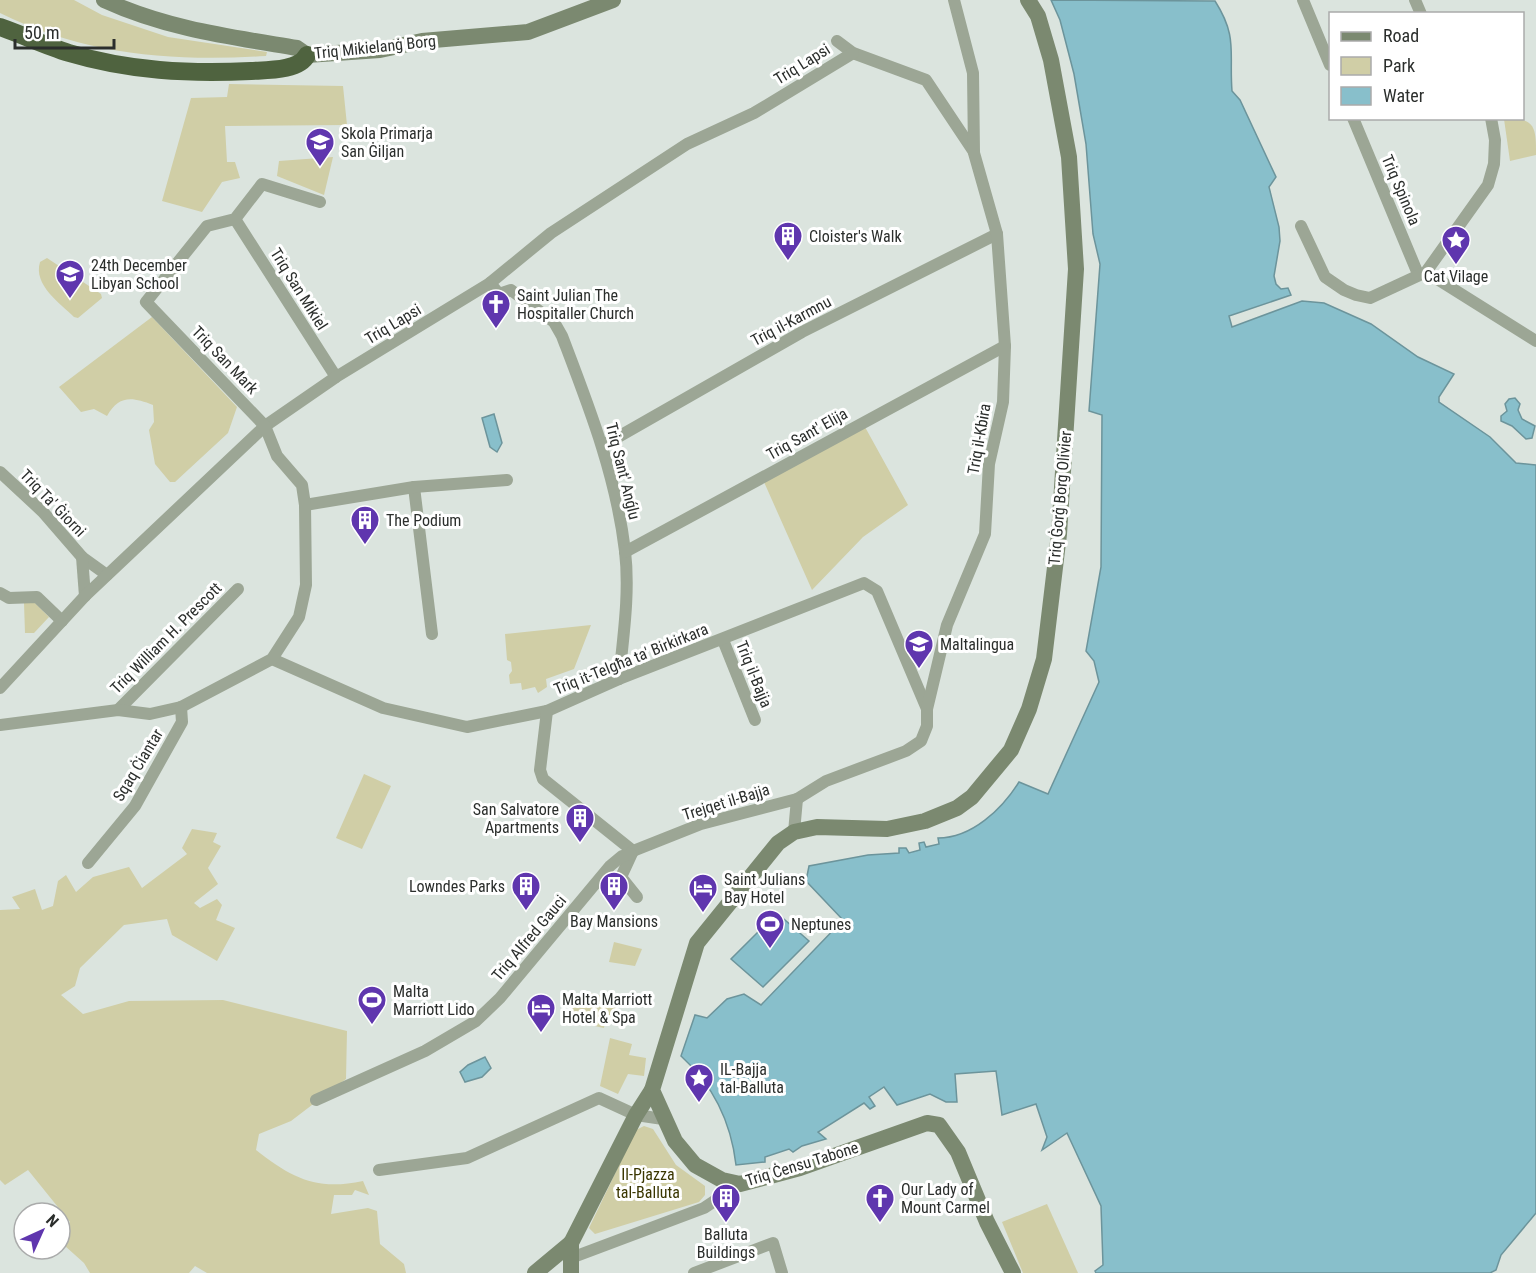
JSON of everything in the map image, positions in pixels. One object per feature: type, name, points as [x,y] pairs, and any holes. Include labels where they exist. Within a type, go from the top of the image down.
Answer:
[{"type":"highway","points":[[0,27],[69,53],[139,69],[201,73],[268,70],[298,63],[307,55]]},
{"type":"main road","name":"Triq Mikielanġ Borg","points":[[104,0],[166,24],[211,35],[297,48],[307,55],[380,50],[422,41],[528,32],[613,0]]},
{"type":"main road","name":"Triq Ġorġ Borg Olivier","points":[[795,832],[817,827],[887,829],[925,821],[957,808],[972,797],[1011,750],[1029,709],[1044,659],[1059,534],[1076,269],[1069,157],[1051,60],[1038,16],[1028,0]]},
{"type":"main road","points":[[545,1272],[571,1258],[636,1116],[652,1090],[697,943],[778,843],[795,832]]},
{"type":"main road","name":"Triq Ċensu Tabone","points":[[652,1090],[675,1142],[695,1165],[722,1180],[740,1184],[800,1168],[927,1123],[939,1125],[950,1137],[987,1222],[1013,1273]]},
{"type":"street","name":"Triq il-Kbira","points":[[797,799],[826,781],[906,751],[921,741],[927,726],[927,709],[947,626],[988,534],[989,464],[1003,402],[1005,346],[997,234],[974,153],[973,73],[954,0]]},
{"type":"street","points":[[1303,0],[1329,63]]},
{"type":"street","points":[[837,41],[853,53],[926,80],[974,153]]},
{"type":"street","name":"Triq Lapsi","points":[[0,688],[85,596],[265,426],[336,377],[489,283],[550,233],[687,144],[754,113],[853,53]]},
{"type":"street","name":"Triq Spinola","points":[[1354,120],[1422,273]]},
{"type":"street","points":[[1301,226],[1325,277],[1344,291],[1370,298],[1422,273],[1488,185],[1494,164],[1491,120]]},
{"type":"street","points":[[235,219],[262,184],[320,202]]},
{"type":"street","name":"Triq San Mikiel","points":[[235,219],[336,377]]},
{"type":"street","name":"Triq San Mark","points":[[235,219],[207,226],[146,302],[265,426],[277,456],[302,485],[305,505],[306,585],[299,617],[272,659]]},
{"type":"street","name":"Triq il-Karmnu","points":[[604,445],[802,333],[997,234]]},
{"type":"street","points":[[1422,273],[1536,341]]},
{"type":"street","name":"Triq Sant' Anǵlu","points":[[489,283],[499,294],[511,290],[554,322],[562,336],[604,445],[625,552],[624,622],[619,679]]},
{"type":"street","name":"Triq Sant' Elija","points":[[625,552],[1005,346]]},
{"type":"street","name":"Triq Ta' Ġiorni","points":[[0,472],[43,512],[82,557],[107,575]]},
{"type":"street","points":[[305,505],[414,488],[507,480]]},
{"type":"street","points":[[414,488],[432,634]]},
{"type":"street","name":"Triq Ta' Ġiorni","points":[[82,557],[85,596]]},
{"type":"street","name":"Triq it-Telgħa ta' Birkirkara","points":[[272,659],[383,708],[467,728],[547,711],[619,679],[864,583],[877,591],[927,709]]},
{"type":"street","name":"Triq William H. Prescott","points":[[117,710],[238,589]]},
{"type":"street","points":[[0,593],[9,598],[38,597],[62,621]]},
{"type":"street","name":"Triq il-Bajja","points":[[723,640],[755,720]]},
{"type":"street","points":[[0,725],[117,710],[150,714],[181,707],[272,659]]},
{"type":"street","name":"Sqaq Ċiantar","points":[[88,863],[135,806],[182,722],[181,707]]},
{"type":"street","points":[[547,711],[540,770],[543,779],[632,853],[621,877],[637,897]]},
{"type":"street","points":[[795,832],[797,799]]},
{"type":"street","name":"Trejqet il-Bajja","points":[[632,853],[701,824],[797,799]]},
{"type":"street","name":"Triq Alfred Gauci","points":[[316,1100],[425,1051],[476,1021],[500,998],[610,866],[622,856],[632,853]]},
{"type":"street","points":[[380,1170],[467,1158],[599,1098],[636,1116],[663,1119]]},
{"type":"street","points":[[571,1258],[704,1208],[740,1184]]},
{"type":"street","points":[[694,1273],[772,1243],[782,1273]]},
{"type":"green space","points":[[0,0],[74,0],[102,15],[168,37],[267,52],[266,56],[197,58],[130,53],[97,47],[32,27],[0,13]]},
{"type":"green space","points":[[229,84],[343,86],[347,125],[225,126],[227,162],[235,162],[240,178],[222,182],[202,212],[162,201],[191,98],[227,97]]},
{"type":"green space","points":[[1504,120],[1528,122],[1536,138],[1536,155],[1510,161]]},
{"type":"green space","points":[[333,157],[324,195],[277,176],[279,161]]},
{"type":"green space","points":[[47,258],[101,294],[102,298],[78,318],[74,317],[55,300],[40,278],[40,262]]},
{"type":"green space","points":[[152,317],[237,407],[228,433],[175,482],[170,482],[155,464],[149,430],[154,422],[153,405],[132,399],[116,404],[107,416],[94,409],[81,412],[59,387]]},
{"type":"green space","points":[[865,427],[908,505],[863,537],[812,590],[764,482]]},
{"type":"green space","points":[[34,602],[49,617],[34,633],[25,633],[24,603]]},
{"type":"green space","points":[[591,625],[574,669],[546,679],[547,687],[538,693],[535,687],[522,690],[521,683],[510,684],[509,675],[512,671],[511,662],[507,660],[505,634]]},
{"type":"green space","points":[[364,774],[391,786],[362,849],[336,838]]},
{"type":"green space","points":[[192,829],[217,833],[213,842],[221,846],[208,868],[218,884],[194,903],[200,908],[217,899],[222,905],[216,920],[235,928],[217,961],[172,935],[167,919],[124,925],[80,968],[75,986],[61,995],[83,1014],[129,1001],[223,1000],[347,1031],[346,1079],[291,1121],[259,1134],[256,1150],[281,1168],[305,1180],[332,1184],[363,1181],[369,1195],[355,1190],[352,1195],[334,1195],[331,1214],[368,1208],[377,1211],[380,1244],[404,1264],[406,1273],[207,1273],[195,1266],[189,1273],[90,1273],[84,1263],[72,1252],[72,1201],[53,1201],[28,1170],[5,1185],[0,1180],[0,910],[20,909],[12,897],[35,889],[42,910],[53,906],[58,881],[66,875],[76,892],[93,877],[129,867],[142,888],[187,854],[182,848]]},
{"type":"green space","points":[[614,942],[642,949],[635,966],[609,962]]},
{"type":"green space","points":[[587,992],[619,1000],[615,1018],[606,1016],[604,1028],[566,1020],[573,1007]]},
{"type":"green space","points":[[610,1038],[632,1044],[629,1055],[646,1058],[644,1076],[628,1074],[618,1094],[600,1086]]},
{"type":"green space","name":"Il-Pjazza tal-Balluta","points":[[644,1126],[653,1129],[676,1165],[705,1186],[705,1195],[699,1202],[595,1234],[589,1228],[636,1130]]},
{"type":"green space","points":[[1047,1204],[1078,1273],[1023,1273],[1002,1222]]},
{"type":"water","points":[[1051,0],[1215,1],[1230,35],[1232,91],[1240,100],[1276,177],[1269,187],[1279,227],[1280,241],[1274,276],[1276,284],[1281,289],[1288,288],[1291,295],[1229,316],[1232,327],[1302,301],[1324,303],[1371,324],[1418,357],[1454,374],[1439,397],[1439,402],[1490,437],[1516,463],[1536,465],[1536,1213],[1501,1255],[1496,1270],[1490,1273],[1096,1273],[1095,1271],[1103,1265],[1101,1206],[1067,1133],[1042,1150],[1047,1137],[1036,1104],[1002,1115],[996,1071],[955,1074],[957,1102],[946,1102],[930,1094],[897,1105],[884,1087],[869,1097],[875,1106],[870,1109],[864,1103],[818,1132],[826,1139],[802,1146],[793,1152],[789,1149],[765,1157],[765,1162],[736,1165],[730,1134],[719,1105],[702,1079],[681,1056],[695,1015],[707,1018],[727,999],[744,994],[761,1005],[843,920],[806,881],[809,866],[868,855],[899,853],[899,848],[906,848],[909,853],[920,850],[919,843],[924,842],[926,847],[939,844],[938,838],[963,833],[985,820],[1004,802],[1019,782],[1048,794],[1099,682],[1094,661],[1086,651],[1101,567],[1102,415],[1089,411],[1100,264],[1093,234],[1086,144],[1074,74],[1060,20]]},
{"type":"water","points":[[1515,398],[1520,404],[1518,410],[1522,419],[1535,426],[1532,438],[1526,439],[1512,426],[1501,421],[1501,416],[1507,411],[1505,404],[1509,399]]},
{"type":"water","points":[[494,414],[502,443],[497,452],[490,447],[482,418]]},
{"type":"water","name":"Neptunes","points":[[777,913],[809,941],[763,987],[731,959]]},
{"type":"water","points":[[485,1057],[491,1068],[482,1077],[465,1082],[460,1072],[468,1065]]},
{"type":"place","name":"Skola Primarja San Ġiljan","points":[[320,168]]},
{"type":"place","name":"Cloister's Walk","points":[[788,262]]},
{"type":"place","name":"Cat Vilage","points":[[1456,266]]},
{"type":"place","name":"24th December Libyan School","points":[[70,300]]},
{"type":"place","name":"Saint Julian The Hospitaller Church","points":[[496,330]]},
{"type":"place","name":"The Podium","points":[[365,546]]},
{"type":"place","name":"Maltalingua","points":[[919,670]]},
{"type":"place","name":"San Salvatore Apartments","points":[[580,844]]},
{"type":"place","name":"Lowndes Parks","points":[[526,912]]},
{"type":"place","name":"Bay Mansions","points":[[614,912]]},
{"type":"place","name":"Saint Julians Bay Hotel","points":[[703,914]]},
{"type":"place","name":"Neptunes","points":[[770,950]]},
{"type":"place","name":"Malta Marriott Lido","points":[[372,1026]]},
{"type":"place","name":"Malta Marriott Hotel & Spa","points":[[541,1034]]},
{"type":"place","name":"IL-Bajja tal-Balluta","points":[[699,1104]]},
{"type":"place","name":"Balluta Buildings","points":[[726,1224]]},
{"type":"place","name":"Our Lady of Mount Carmel","points":[[880,1224]]}]
